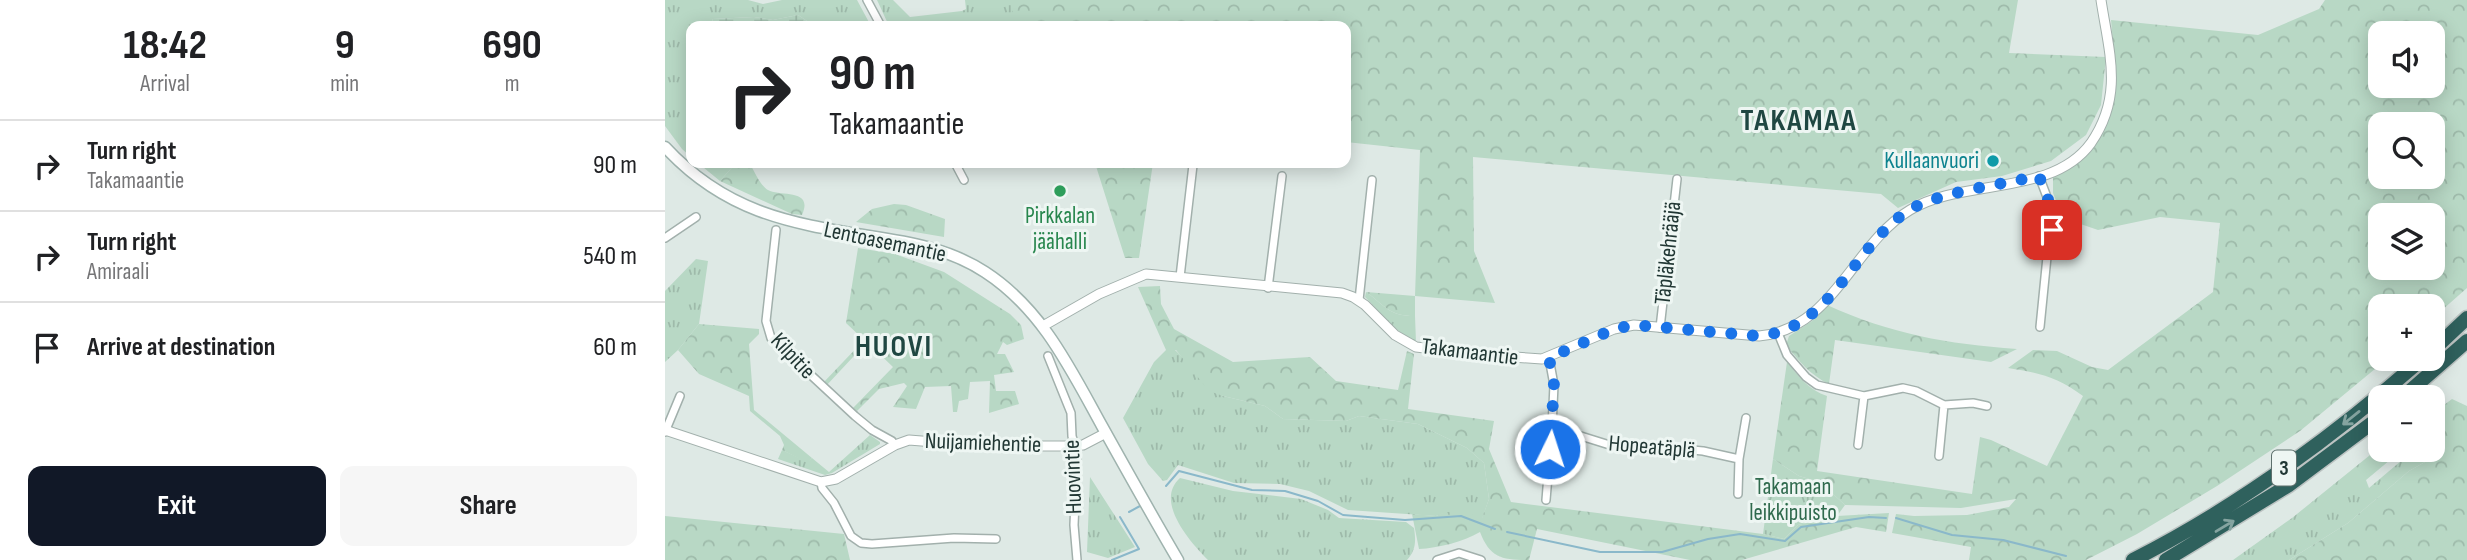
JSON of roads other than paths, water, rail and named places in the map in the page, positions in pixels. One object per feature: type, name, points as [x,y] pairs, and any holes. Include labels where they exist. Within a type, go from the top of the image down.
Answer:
[{"type":"highway","points":[[2445,339],[2467,318]]},
{"type":"highway","points":[[2417,385],[2467,341]]},
{"type":"highway","name":"3","points":[[2133,560],[2279,471],[2346,422],[2408,371]]},
{"type":"highway","name":"3","points":[[2166,560],[2289,485],[2368,425]]},
{"type":"main road","name":"Lentoasemantie","points":[[665,147],[686,167]]},
{"type":"main road","name":"Lentoasemantie","points":[[687,168],[716,190],[773,217],[807,226],[916,244],[968,261],[1014,292],[1043,326],[1070,368],[1178,560]]},
{"type":"street","points":[[867,0],[878,21]]},
{"type":"street","name":"Takamaantie","points":[[1359,300],[1395,335],[1416,348],[1521,358],[1549,358],[1614,329],[1635,325],[1759,336],[1778,333],[1817,311],[1883,233],[1909,210],[1954,195],[2039,176],[2067,164],[2089,146],[2103,124],[2111,103],[2113,75],[2101,0]]},
{"type":"street","points":[[958,168],[964,180]]},
{"type":"street","points":[[1181,277],[1193,168]]},
{"type":"street","points":[[1268,288],[1282,176]]},
{"type":"street","points":[[2039,176],[2055,218],[2047,257],[2040,327]]},
{"type":"street","name":"Täpläkehrääjä","points":[[1660,328],[1677,179]]},
{"type":"street","points":[[1043,326],[1099,294],[1146,274],[1268,288],[1342,293],[1359,300],[1372,180]]},
{"type":"street","points":[[665,239],[696,217]]},
{"type":"street","name":"Kilpitie","points":[[775,230],[766,321],[771,338],[855,416],[895,445]]},
{"type":"street","points":[[1778,333],[1787,355],[1805,377],[1817,386],[1864,396],[1903,388],[1916,391],[1944,405],[1973,403],[1987,406]]},
{"type":"street","name":"Huovintie","points":[[1048,356],[1071,414],[1073,446],[1077,455],[1074,525],[1077,560]]},
{"type":"street","points":[[1546,500],[1554,385],[1549,358]]},
{"type":"street","points":[[680,396],[665,431],[821,482],[851,536],[861,542],[872,544],[954,538],[996,539]]},
{"type":"street","points":[[1859,445],[1864,396]]},
{"type":"street","points":[[1939,456],[1944,405]]},
{"type":"street","points":[[1738,494],[1739,459],[1747,418]]},
{"type":"street","name":"Hopeatäplä","points":[[1552,427],[1616,447],[1650,446],[1703,451],[1739,459]]},
{"type":"street","name":"Nuijamiehentie","points":[[821,482],[835,479],[895,445],[909,440],[983,446],[1073,446],[1083,445],[1106,433]]},
{"type":"street","points":[[1437,560],[1459,553],[1481,560]]},
{"type":"waterway","points":[[1166,486],[1179,471],[1252,490],[1285,491],[1318,501],[1343,515],[1405,520],[1461,516],[1495,529]]},
{"type":"waterway","points":[[1129,512],[1140,506]]},
{"type":"waterway","points":[[1112,560],[1139,549],[1120,517]]},
{"type":"waterway","points":[[1507,532],[1600,552],[1662,552],[1708,539],[1740,534],[1785,541],[1801,527],[1869,517],[1886,518]]},
{"type":"waterway","points":[[1896,518],[1952,535],[2003,540],[2066,556]]},
{"type":"place","name":"Kullaanvuori","points":[[1993,161]]},
{"type":"place","name":"Pirkkalan jäähalli","points":[[1060,191]]},
{"type":"district","name":"TAKAMAA","points":[[1799,121]]},
{"type":"district","name":"HUOVI","points":[[894,347]]},
{"type":"park label","name":"Takamaan leikkipuisto","points":[[1793,500]]}]
